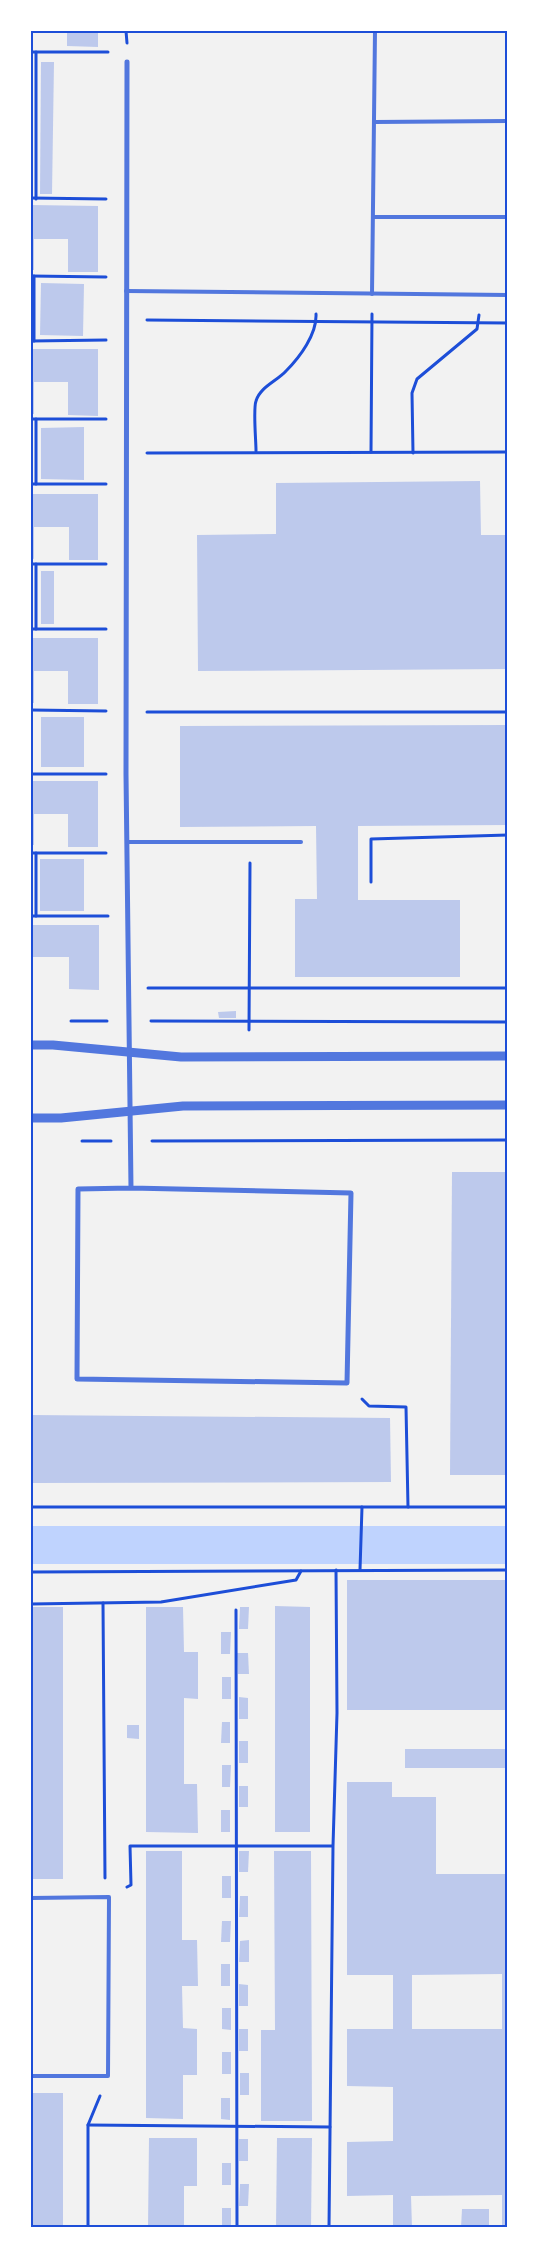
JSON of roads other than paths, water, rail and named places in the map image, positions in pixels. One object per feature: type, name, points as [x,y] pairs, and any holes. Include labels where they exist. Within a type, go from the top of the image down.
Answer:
[{"type":"street","points":[[127,62],[126,774],[131,1188]]},
{"type":"street","points":[[31,1045],[53,1045],[181,1057],[508,1056]]},
{"type":"street","points":[[31,1118],[61,1118],[183,1106],[508,1105]]},
{"type":"street","points":[[131,1188],[351,1193],[347,1383],[77,1379],[78,1189],[131,1188]]},
{"type":"lane","points":[[372,294],[375,31]]},
{"type":"lane","points":[[374,122],[508,122]]},
{"type":"lane","points":[[373,217],[508,218]]},
{"type":"lane","points":[[126,291],[508,295]]},
{"type":"lane","points":[[127,842],[301,842]]},
{"type":"lane","points":[[31,1898],[109,1898],[108,2076],[31,2076]]},
{"type":"waterway","points":[[31,1545],[508,1545]]}]
